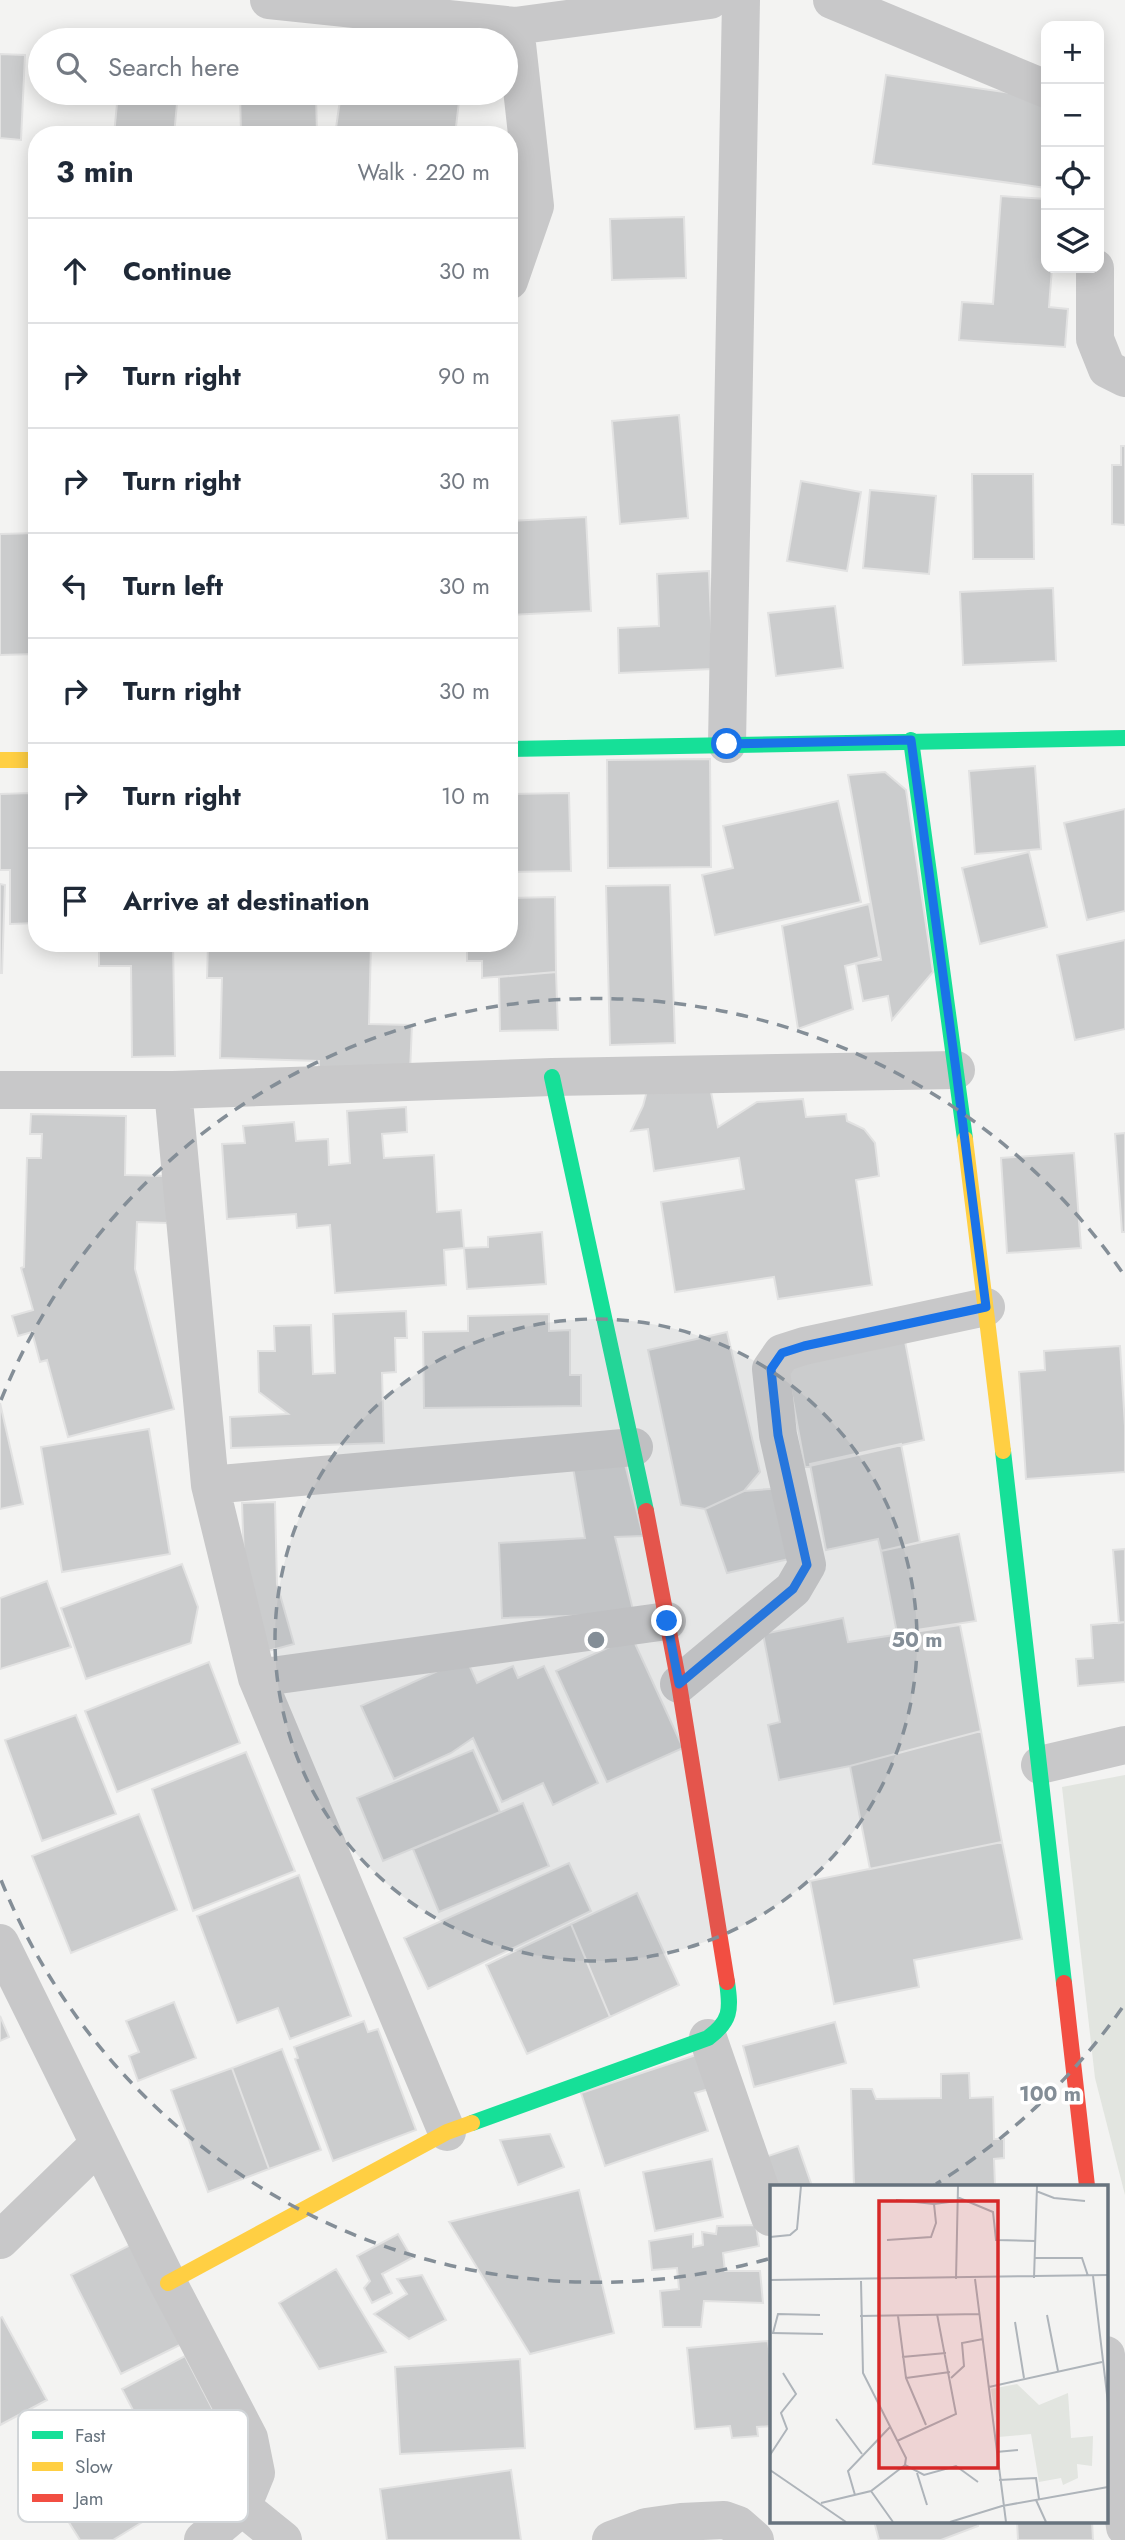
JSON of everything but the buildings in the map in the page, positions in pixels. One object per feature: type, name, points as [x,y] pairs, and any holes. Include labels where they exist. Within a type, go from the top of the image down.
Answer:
[{"type":"street","points":[[268,0],[516,26],[710,0]]},
{"type":"street","points":[[727,744],[741,0]]},
{"type":"street","points":[[832,0],[1041,87]]},
{"type":"street","points":[[518,45],[535,206],[518,255]]},
{"type":"street","points":[[1095,273],[1096,339],[1107,369],[1125,379]]},
{"type":"street","points":[[518,749],[1125,738]]},
{"type":"street","points":[[911,740],[986,1307],[1087,2185]]},
{"type":"street","points":[[0,760],[28,760]]},
{"type":"street","points":[[0,1090],[173,1090],[551,1077],[956,1070]]},
{"type":"street","points":[[169,2283],[447,2132],[708,2038],[724,2026],[730,2003],[679,1684],[634,1447],[551,1077]]},
{"type":"street","points":[[173,1090],[211,1485],[257,1678],[447,2132]]},
{"type":"street","points":[[679,1684],[793,1589],[807,1565],[777,1422],[771,1369],[782,1353],[986,1307]]},
{"type":"street","points":[[211,1485],[634,1447]]},
{"type":"street","points":[[257,1678],[667,1621]]},
{"type":"street","points":[[1040,1765],[1125,1745]]},
{"type":"street","points":[[0,1943],[235,2410]]},
{"type":"street","points":[[708,2038],[770,2217]]},
{"type":"street","points":[[0,2240],[99,2144]]},
{"type":"street","points":[[1113,2372],[1125,2527]]},
{"type":"street","points":[[248,2436],[256,2473],[248,2492]]},
{"type":"street","points":[[248,2512],[283,2540]]},
{"type":"street","points":[[611,2540],[646,2527],[724,2520],[738,2525],[755,2540]]},
{"type":"street","points":[[202,2540],[224,2522]]},
{"type":"shaded area","points":[[1125,1775],[1125,2195],[1095,2078],[1062,1787]]},
{"type":"traffic: fast","points":[[518,749],[1125,738]]},
{"type":"traffic: fast","points":[[911,740],[965,1139]]},
{"type":"traffic: fast","points":[[552,1077],[646,1511]]},
{"type":"traffic: fast","points":[[1003,1451],[1064,1983]]},
{"type":"traffic: fast","points":[[472,2123],[708,2038],[716,2032],[728,2014],[727,1982]]},
{"type":"traffic: slow","points":[[0,760],[28,760]]},
{"type":"traffic: slow","points":[[965,1139],[1003,1451]]},
{"type":"traffic: slow","points":[[168,2283],[447,2132],[472,2123]]},
{"type":"traffic: jam","points":[[646,1511],[679,1684],[727,1982]]},
{"type":"traffic: jam","points":[[1064,1983],[1087,2185]]},
{"type":"route","points":[[667,1621],[679,1684],[793,1589],[807,1565],[778,1435],[771,1369],[782,1353],[986,1307],[911,740],[727,744]]}]
